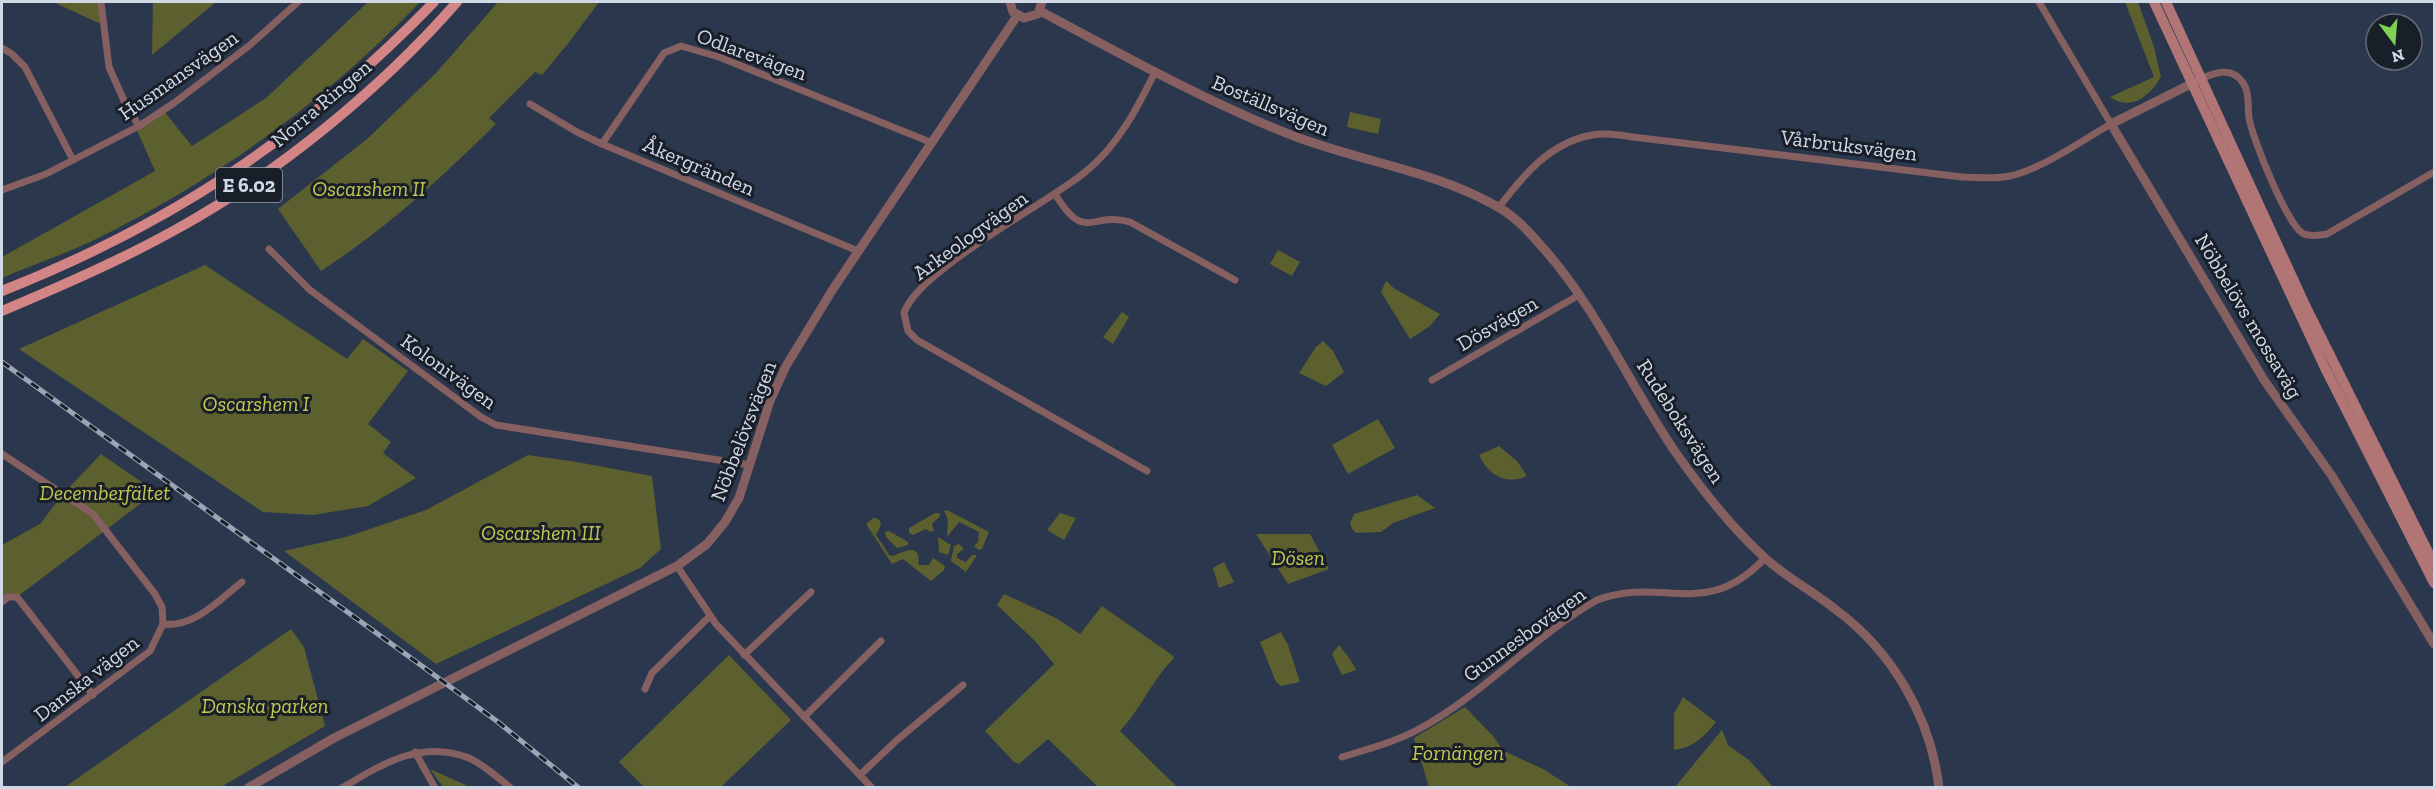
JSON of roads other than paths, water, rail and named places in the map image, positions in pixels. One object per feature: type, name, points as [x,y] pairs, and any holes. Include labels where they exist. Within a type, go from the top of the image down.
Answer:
[{"type":"main road","name":"Norra Ringen","points":[[2,291],[104,247],[168,213],[225,178],[320,108],[380,55],[434,2]]},
{"type":"main road","name":"Norra Ringen","points":[[2,311],[113,263],[176,230],[234,195],[284,160],[353,103],[424,37],[457,2]]},
{"type":"main road","points":[[2154,2],[2196,81],[2434,564]]},
{"type":"main road","points":[[2166,2],[2196,81],[2330,378],[2434,583]]},
{"type":"street","points":[[101,2],[109,67],[125,103],[140,126]]},
{"type":"street","name":"Husmansvägen","points":[[2,190],[25,184],[140,126],[250,45],[296,2]]},
{"type":"street","points":[[1010,2],[1017,16]]},
{"type":"street","name":"Nöbbelövs mossaväg","points":[[2039,2],[2260,375],[2332,476],[2434,644]]},
{"type":"street","name":"Boställsvägen","points":[[1017,16],[1030,18],[1041,6],[1155,72],[1286,134],[1329,149],[1429,177],[1499,207]]},
{"type":"street","name":"Nöbbelövsvägen","points":[[248,788],[334,738],[678,566],[706,544],[725,522],[739,498],[767,408],[778,381],[858,251],[1017,16]]},
{"type":"street","name":"Odlarevägen","points":[[602,144],[664,53],[681,46],[719,57],[930,142]]},
{"type":"street","points":[[2,48],[12,54],[25,68],[73,160]]},
{"type":"street","name":"Arkeologvägen","points":[[1147,471],[916,340],[904,322],[904,313],[911,299],[942,271],[988,236],[1086,172],[1118,137],[1136,111],[1155,72]]},
{"type":"street","points":[[2196,81],[2217,72],[2229,73],[2238,77],[2246,87],[2249,118],[2262,158],[2286,213],[2294,227],[2304,234],[2315,236],[2327,234],[2434,172]]},
{"type":"street","name":"Vårbruksvägen","points":[[1499,207],[1520,180],[1546,156],[1568,142],[1588,135],[1608,134],[1655,139],[1986,178],[2010,176],[2030,168],[2196,81]]},
{"type":"street","name":"Åkergränden","points":[[530,104],[602,144],[858,251]]},
{"type":"street","points":[[1055,194],[1066,213],[1078,221],[1086,223],[1116,220],[1130,222],[1235,280]]},
{"type":"street","name":"Rudeboksvägen","points":[[1499,207],[1531,235],[1569,279],[1675,451],[1739,532],[1765,558],[1858,628],[1900,678],[1925,729],[1934,759],[1939,788]]},
{"type":"street","name":"Kolonivägen","points":[[269,249],[310,290],[481,417],[496,425],[750,465]]},
{"type":"street","name":"Dösvägen","points":[[1432,380],[1580,295]]},
{"type":"street","points":[[2,454],[93,514],[155,594],[162,608],[163,624]]},
{"type":"street","name":"Gunnesbovägen","points":[[1342,757],[1421,728],[1450,710],[1597,600],[1620,593],[1686,594],[1715,591],[1741,580],[1765,558]]},
{"type":"street","points":[[678,566],[710,616],[744,655],[872,788]]},
{"type":"street","name":"Danska vägen","points":[[3,758],[93,695],[150,651],[163,624],[175,625],[190,621],[242,582]]},
{"type":"street","points":[[744,655],[811,592]]},
{"type":"street","points":[[2,602],[8,597],[17,597],[93,695]]},
{"type":"street","points":[[645,689],[652,673],[710,616]]},
{"type":"street","points":[[804,717],[881,641]]},
{"type":"street","points":[[860,775],[897,740],[963,685]]},
{"type":"street","points":[[342,788],[376,768],[415,752],[439,751],[470,758],[511,788]]},
{"type":"street","points":[[415,752],[435,788]]},
{"type":"railway","points":[[2,362],[498,722],[579,788]]},
{"type":"park label","name":"Oscarshem II","points":[[369,188]]},
{"type":"park label","name":"Oscarshem I","points":[[256,403]]},
{"type":"park label","name":"Decemberfältet","points":[[105,492]]},
{"type":"park label","name":"Oscarshem III","points":[[541,532]]},
{"type":"park label","name":"Dösen","points":[[1298,557]]},
{"type":"park label","name":"Danska parken","points":[[265,705]]},
{"type":"park label","name":"Fornängen","points":[[1458,752]]}]
